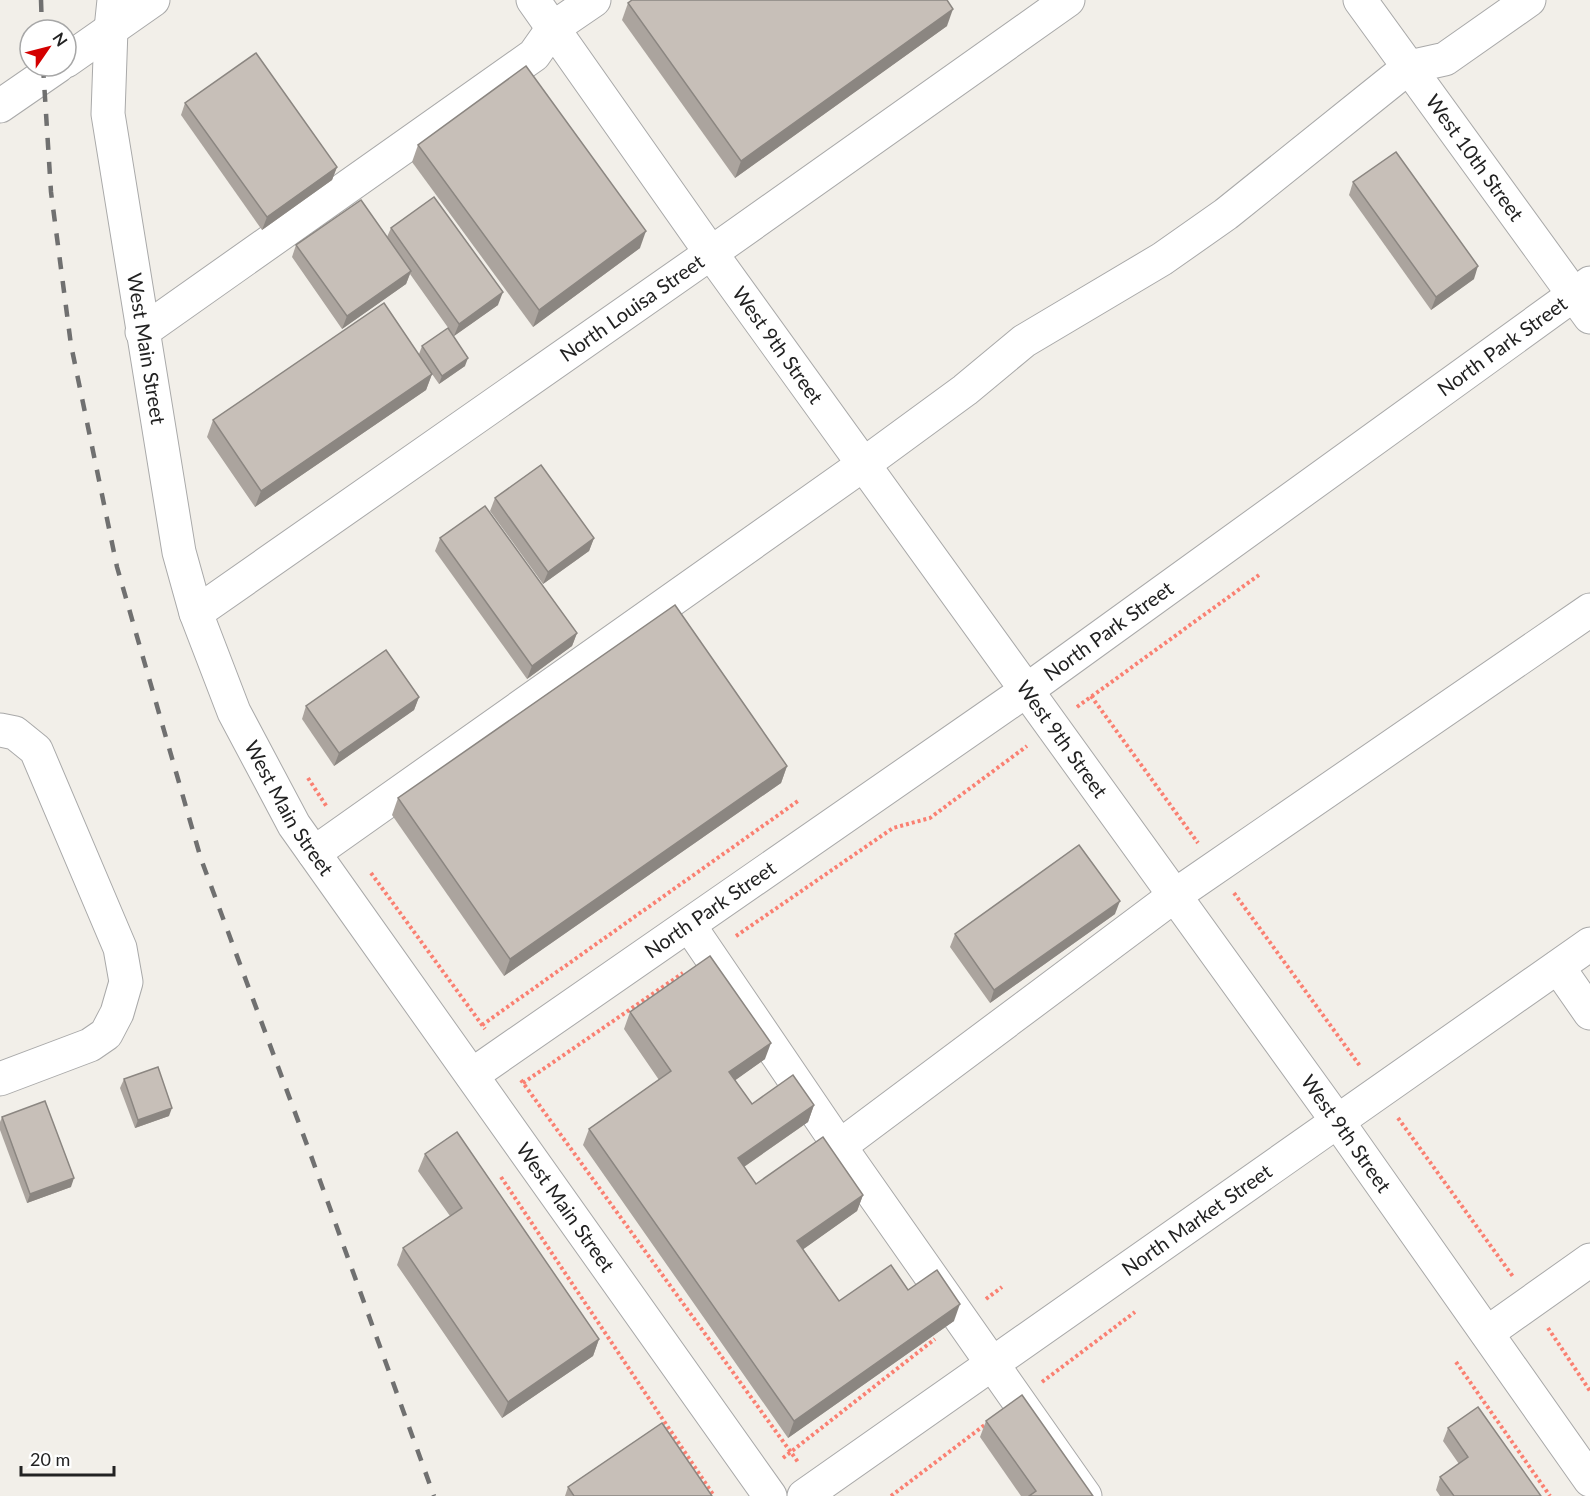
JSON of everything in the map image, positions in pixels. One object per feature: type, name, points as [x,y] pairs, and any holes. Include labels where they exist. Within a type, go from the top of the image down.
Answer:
[{"type":"street","points":[[78,48],[113,14],[153,0]]},
{"type":"street","name":"West 9th Street","points":[[533,0],[711,253],[1338,1122],[1590,1480]]},
{"type":"street","points":[[142,332],[534,55],[554,28],[594,0]]},
{"type":"street","name":"North Louisa Street","points":[[196,612],[711,253],[1068,0]]},
{"type":"street","name":"West 10th Street","points":[[1360,0],[1585,298]]},
{"type":"street","points":[[314,853],[864,464],[965,390],[1024,341],[1162,259],[1226,214],[1409,67],[1445,59],[1529,0]]},
{"type":"street","name":"West Main Street","points":[[113,14],[108,114],[179,552],[196,612],[234,712],[294,825],[763,1487]]},
{"type":"street","points":[[0,106],[41,78]]},
{"type":"street","name":"North Park Street","points":[[471,1075],[1027,690],[1585,298]]},
{"type":"street","points":[[840,1146],[1174,896],[1590,610]]},
{"type":"street","points":[[0,730],[15,733],[36,750],[120,948],[126,982],[117,1013],[106,1034],[90,1045],[0,1079]]},
{"type":"street","points":[[689,925],[840,1146],[1085,1496]]},
{"type":"street","name":"North Market Street","points":[[804,1496],[1590,944]]},
{"type":"street","points":[[1558,967],[1590,1013]]},
{"type":"street","points":[[1487,1334],[1590,1260]]},
{"type":"path","points":[[492,1105],[893,828],[930,818],[1091,696],[1259,575]]},
{"type":"path","points":[[1091,696],[1531,1302],[1590,1391]]},
{"type":"path","points":[[452,1048],[798,801]]},
{"type":"path","points":[[763,1487],[961,1318],[1002,1287]]},
{"type":"path","points":[[1456,1362],[1550,1496]]},
{"type":"building","points":[[632,0],[947,0],[953,9],[741,161],[628,3]]},
{"type":"building","points":[[256,53],[337,167],[267,217],[185,103]]},
{"type":"building","points":[[526,66],[646,231],[539,310],[418,145]]},
{"type":"building","points":[[1396,152],[1478,266],[1436,297],[1353,182]]},
{"type":"building","points":[[434,197],[503,292],[459,324],[391,228]]},
{"type":"building","points":[[361,200],[411,271],[347,316],[296,245]]},
{"type":"building","points":[[384,303],[432,374],[261,491],[213,420]]},
{"type":"building","points":[[448,328],[468,358],[442,376],[422,346]]},
{"type":"building","points":[[541,465],[594,538],[548,572],[495,498]]},
{"type":"building","points":[[485,506],[577,633],[532,666],[440,538]]},
{"type":"building","points":[[675,605],[787,766],[510,959],[398,798]]},
{"type":"building","points":[[386,650],[419,697],[339,753],[306,706]]},
{"type":"building","points":[[1079,845],[1120,901],[994,990],[955,934]]},
{"type":"building","points":[[710,956],[771,1043],[729,1072],[752,1104],[793,1075],[814,1105],[738,1158],[756,1184],[823,1137],[863,1195],[797,1241],[839,1301],[891,1265],[908,1290],[937,1270],[960,1304],[794,1421],[589,1129],[671,1071],[630,1012]]},
{"type":"building","points":[[158,1067],[172,1108],[138,1120],[124,1079]]},
{"type":"building","points":[[45,1101],[74,1178],[30,1194],[2,1117]]},
{"type":"building","points":[[457,1132],[599,1339],[508,1402],[403,1248],[462,1208],[425,1154]]},
{"type":"building","points":[[1022,1395],[1093,1496],[1029,1496],[1036,1491],[986,1421]]},
{"type":"building","points":[[1478,1407],[1541,1496],[1454,1496],[1440,1477],[1468,1457],[1448,1428]]},
{"type":"building","points":[[662,1423],[712,1496],[574,1496],[568,1487]]},
{"type":"railway","points":[[41,0],[42,18]]},
{"type":"railway","points":[[44,78],[51,192],[71,345],[117,567],[201,859],[434,1496]]}]
